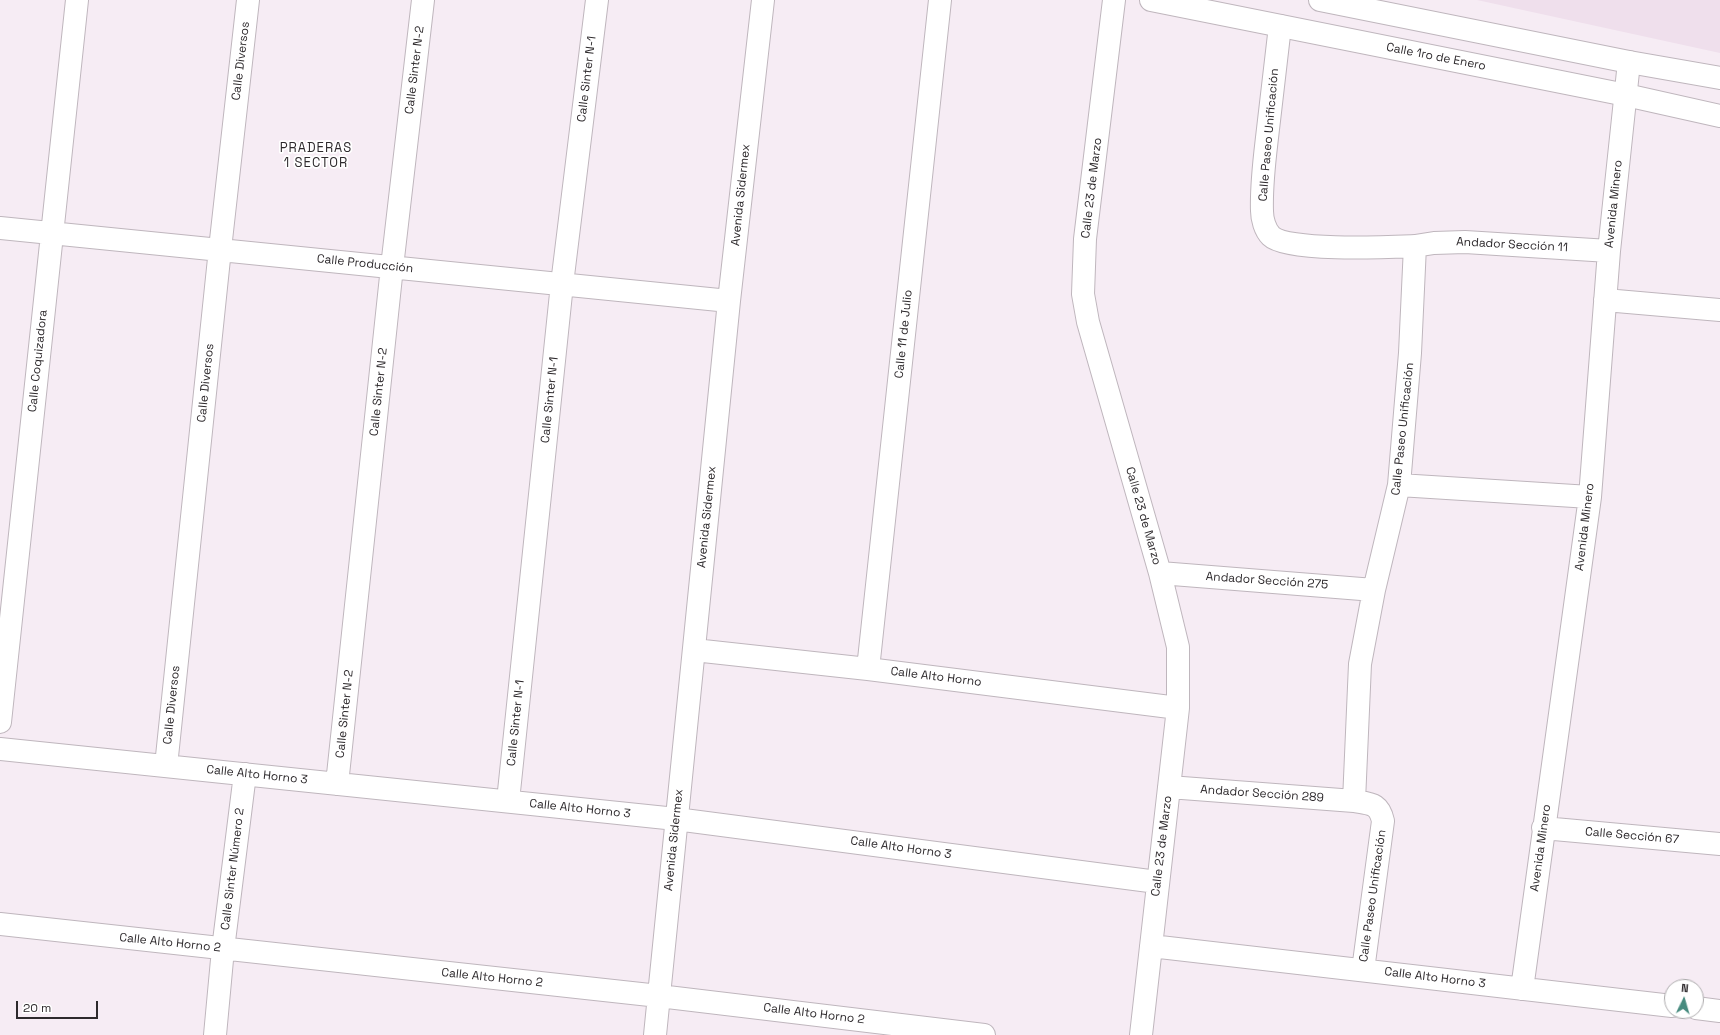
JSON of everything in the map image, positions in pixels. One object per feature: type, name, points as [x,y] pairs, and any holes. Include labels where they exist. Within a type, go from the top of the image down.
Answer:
[{"type":"street","name":"Calle Coquizadora","points":[[0,722],[77,0]]},
{"type":"street","name":"Calle Diversos","points":[[166,766],[220,249],[248,0]]},
{"type":"street","name":"Calle Sinter N-2","points":[[337,784],[392,267],[423,0]]},
{"type":"street","name":"Calle Sinter N-1","points":[[508,801],[562,284],[597,0]]},
{"type":"street","name":"Avenida Sidermex","points":[[655,1035],[729,301],[763,0]]},
{"type":"street","name":"Calle 11 de Julio","points":[[868,669],[940,0]]},
{"type":"street","name":"Calle 23 de Marzo","points":[[1114,0],[1086,239],[1083,294],[1088,322],[1160,573],[1178,647],[1178,708],[1140,1035]]},
{"type":"street","name":"Calle 1ro de Enero","points":[[1151,0],[1626,95],[1720,116]]},
{"type":"street","points":[[1320,0],[1629,62],[1720,78]]},
{"type":"street","name":"Calle Paseo Unificación","points":[[1280,26],[1264,169],[1262,212],[1265,226],[1272,237],[1306,246],[1371,248],[1415,246],[1410,353],[1399,485],[1374,590],[1360,664],[1354,801],[1376,806],[1381,811],[1384,822],[1363,970]]},
{"type":"street","name":"Avenida Minero","points":[[1522,989],[1590,497],[1605,300],[1629,62]]},
{"type":"street","name":"Calle Producción","points":[[0,228],[729,301]]},
{"type":"street","name":"Andador Sección 11","points":[[1415,246],[1434,243],[1465,242],[1610,251]]},
{"type":"street","points":[[1605,300],[1720,310]]},
{"type":"street","points":[[1399,485],[1590,497]]},
{"type":"street","name":"Andador Sección 275","points":[[1160,573],[1374,590]]},
{"type":"street","name":"Calle Alto Horno","points":[[694,650],[868,669],[1178,708]]},
{"type":"street","name":"Calle Alto Horno 3","points":[[0,749],[676,819],[1158,882]]},
{"type":"street","name":"Calle Sinter Número 2","points":[[215,1035],[223,949],[246,774]]},
{"type":"street","name":"Andador Sección 289","points":[[1170,787],[1354,801]]},
{"type":"street","name":"Calle Sección 67","points":[[1544,828],[1720,844]]},
{"type":"street","name":"Calle Alto Horno 2","points":[[0,924],[659,996],[984,1035]]},
{"type":"street","name":"Calle Alto Horno 3","points":[[1151,946],[1664,1005]]},
{"type":"street","points":[[1704,1009],[1720,1011]]},
{"type":"shaded area","points":[[1477,0],[1720,0],[1720,53]]},
{"type":"district","name":"PRADERAS 1 SECTOR","points":[[316,156]]}]
